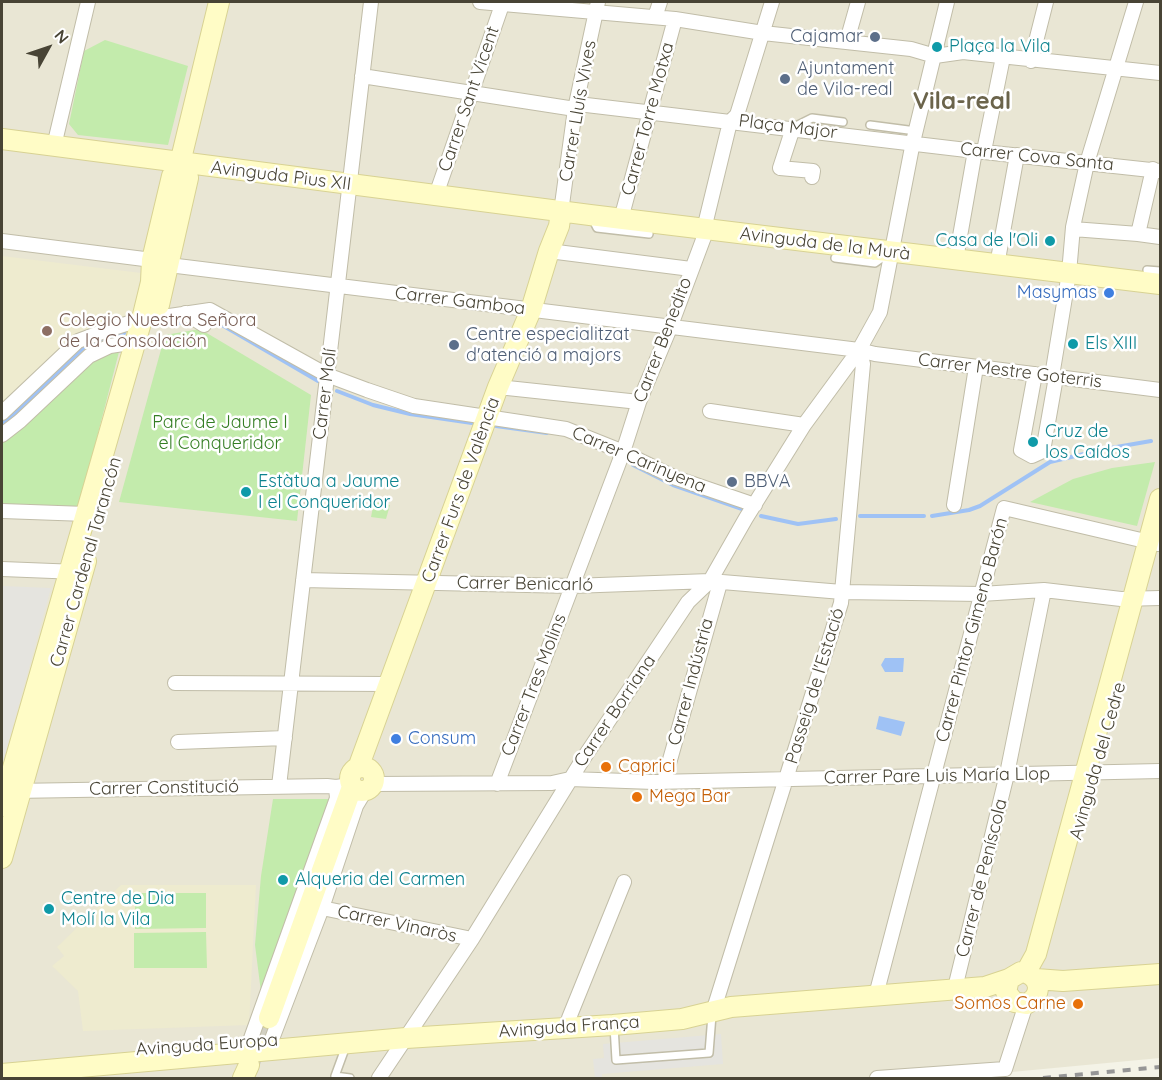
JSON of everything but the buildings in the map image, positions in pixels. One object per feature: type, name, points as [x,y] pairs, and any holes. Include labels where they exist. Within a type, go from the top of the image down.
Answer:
[{"type":"main road","name":"Carrer Cardenal Tarancón","points":[[160,262],[158,238],[172,176],[180,163],[219,2]]},
{"type":"main road","name":"Avinguda Pius XII","points":[[2,139],[561,212]]},
{"type":"main road","name":"Carrer Cardenal Tarancón","points":[[2,858],[7,795],[76,572],[149,319],[151,282],[188,178],[180,163]]},
{"type":"main road","name":"Avinguda de la Murà","points":[[561,212],[1069,273],[1154,277]]},
{"type":"main road","name":"Carrer Furs de València","points":[[269,1018],[352,784],[498,387],[531,310],[549,250],[559,226],[561,212]]},
{"type":"main road","name":"Carrer Cardenal Tarancón","points":[[76,572],[86,514],[136,342],[149,319]]},
{"type":"main road","name":"Avinguda del Cedre","points":[[1024,991],[1044,957],[1090,772],[1146,599],[1161,499]]},
{"type":"main road","name":"Avinguda França","points":[[409,1033],[569,1018],[955,988],[986,987],[1024,991],[1063,981],[1161,974]]},
{"type":"main road","name":"Avinguda França","points":[[409,1033],[614,1025],[682,1019],[720,1008]]},
{"type":"main road","name":"Avinguda Europa","points":[[2,1063],[272,1039],[409,1033]]},
{"type":"main road","name":"Avinguda Europa","points":[[2,1074],[347,1043],[409,1033]]},
{"type":"street","points":[[54,146],[88,2]]},
{"type":"street","name":"Carrer Molí","points":[[279,786],[371,2]]},
{"type":"street","points":[[480,2],[597,6],[763,33],[911,49],[935,56],[963,52],[1161,73]]},
{"type":"street","points":[[655,17],[660,2]]},
{"type":"street","name":"Plaça Major","points":[[730,122],[737,115],[772,2]]},
{"type":"street","points":[[847,41],[858,2]]},
{"type":"street","points":[[915,136],[935,56],[940,21],[947,2]]},
{"type":"street","points":[[1031,61],[1046,2]]},
{"type":"street","points":[[1035,374],[1022,450],[1032,456],[1043,452],[1069,273],[1073,228],[1088,163],[1136,2]]},
{"type":"street","name":"Carrer Sant Vicent","points":[[436,195],[503,3]]},
{"type":"street","name":"Carrer Lluís Vives","points":[[561,212],[576,107],[597,6]]},
{"type":"street","name":"Carrer Torre Motxa","points":[[621,219],[675,19]]},
{"type":"street","points":[[956,259],[979,151],[1003,57]]},
{"type":"street","points":[[362,76],[576,107],[649,111],[730,122]]},
{"type":"street","name":"Plaça Major","points":[[730,122],[915,136]]},
{"type":"street","name":"Carrer Benedito","points":[[622,452],[706,229],[730,122]]},
{"type":"street","points":[[793,128],[780,168],[813,171],[812,177]]},
{"type":"street","name":"Carrer Cova Santa","points":[[915,136],[979,151],[1157,170]]},
{"type":"street","name":"Carrer Borriana","points":[[379,1078],[472,939],[570,779],[688,602],[715,582],[755,505],[804,425],[859,350],[880,312],[915,136]]},
{"type":"street","points":[[997,265],[1017,155]]},
{"type":"street","points":[[1138,234],[1157,170]]},
{"type":"street","points":[[1073,228],[1161,237]]},
{"type":"street","name":"Carrer Gamboa","points":[[2,241],[338,286],[859,350]]},
{"type":"street","points":[[549,250],[691,270]]},
{"type":"street","name":"Carrer Carinyena","points":[[2,413],[78,341],[110,329],[149,319],[210,310],[327,375],[414,406],[566,429],[676,477],[755,505]]},
{"type":"street","points":[[187,315],[204,325]]},
{"type":"street","points":[[2,435],[20,421],[88,356],[110,346],[136,342]]},
{"type":"street","name":"Carrer Mestre Goterris","points":[[859,350],[1161,390]]},
{"type":"street","name":"Passeig de l'Estació","points":[[720,1008],[786,779],[841,603],[863,364],[859,350]]},
{"type":"street","points":[[954,506],[976,367]]},
{"type":"street","points":[[498,387],[639,402]]},
{"type":"street","points":[[710,411],[804,425]]},
{"type":"street","name":"Carrer Tres Molins","points":[[497,784],[622,452]]},
{"type":"street","name":"Carrer Pintor Gimeno Barón","points":[[876,995],[1004,508],[1156,541]]},
{"type":"street","points":[[2,511],[86,514]]},
{"type":"street","points":[[2,569],[76,572]]},
{"type":"street","name":"Carrer Benicarló","points":[[303,580],[572,585],[730,582],[842,592],[981,594],[1044,590],[1146,599]]},
{"type":"street","name":"Carrer Indústria","points":[[664,781],[709,616],[715,582]]},
{"type":"street","name":"Carrer de Peníscola","points":[[955,988],[1007,774],[1044,590]]},
{"type":"street","points":[[688,602],[704,607],[709,616]]},
{"type":"street","points":[[175,683],[390,684]]},
{"type":"street","points":[[178,742],[285,738]]},
{"type":"street","name":"Carrer Pare Luis María Llop","points":[[570,779],[664,781],[1161,771]]},
{"type":"street","name":"Carrer Constitució","points":[[7,795],[352,784],[552,783],[570,779]]},
{"type":"street","points":[[250,1041],[327,823],[338,798],[352,784]]},
{"type":"street","points":[[272,1039],[322,908],[356,806],[352,784]]},
{"type":"street","points":[[327,823],[344,809]]},
{"type":"street","points":[[569,1018],[624,882]]},
{"type":"street","name":"Carrer Vinaròs","points":[[322,908],[472,939]]},
{"type":"street","name":"Avinguda del Cedre","points":[[877,1078],[1005,1069],[1024,991]]},
{"type":"lane","points":[[793,128],[812,118],[843,122]]},
{"type":"lane","points":[[870,125],[915,136]]},
{"type":"lane","points":[[590,215],[597,228],[650,234]]},
{"type":"lane","points":[[835,258],[875,263],[892,252]]},
{"type":"lane","points":[[1154,277],[1161,271]]},
{"type":"lane","points":[[614,1025],[616,1060],[709,1053],[711,1020],[720,1008]]},
{"type":"lane","points":[[347,1043],[335,1076],[350,1078]]},
{"type":"shaded area","points":[[2,2],[1160,2],[1160,1058],[948,1078],[2,1078]]},
{"type":"shaded area","name":"Colegio Nuestra Señora de la Consolación","points":[[2,256],[141,273],[132,320],[107,325],[2,407]]},
{"type":"shaded area","points":[[2,586],[51,588],[2,766]]},
{"type":"shaded area","points":[[121,885],[256,885],[249,1025],[83,1031],[78,991],[52,966],[64,956],[57,947]]},
{"type":"shaded area","points":[[721,1034],[723,1064],[602,1074],[602,1078],[595,1078],[593,1059],[604,1058],[603,1044]]},
{"type":"green space","points":[[105,40],[188,66],[168,145],[78,135],[69,124],[84,51]]},
{"type":"green space","name":"Parc de Jaume I el Conqueridor","points":[[200,329],[311,395],[297,521],[119,502],[165,335]]},
{"type":"green space","points":[[120,348],[79,507],[2,505],[2,437],[91,360]]},
{"type":"green space","points":[[1155,462],[1137,526],[1030,502],[1073,479],[1112,468]]},
{"type":"green space","points":[[374,502],[390,505],[386,519],[371,517]]},
{"type":"green space","points":[[273,799],[329,799],[330,801],[261,992],[255,945],[261,876]]},
{"type":"green space","points":[[135,893],[206,893],[206,928],[135,929]]},
{"type":"green space","points":[[206,932],[207,968],[134,968],[134,933]]},
{"type":"water","points":[[885,658],[904,658],[903,672],[885,672],[881,665]]},
{"type":"water","points":[[879,716],[905,722],[901,736],[876,729]]},
{"type":"waterway","points":[[204,319],[210,318],[318,381]]},
{"type":"waterway","points":[[169,325],[190,321]]},
{"type":"waterway","points":[[2,424],[83,348],[124,333]]},
{"type":"waterway","points":[[337,391],[373,405],[410,414],[472,423]]},
{"type":"waterway","points":[[496,426],[547,433]]},
{"type":"waterway","points":[[932,516],[980,506],[1050,462],[1151,441]]},
{"type":"waterway","points":[[633,465],[673,485],[745,510]]},
{"type":"waterway","points":[[761,516],[798,524],[836,519]]},
{"type":"waterway","points":[[860,516],[924,516]]},
{"type":"tunnel","points":[[249,1065],[269,1018]]},
{"type":"railway","points":[[1043,1078],[1160,1067]]},
{"type":"place","name":"Cajamar","points":[[875,37]]},
{"type":"place","name":"Plaça la Vila","points":[[937,47]]},
{"type":"place","name":"Ajuntament de Vila-real","points":[[785,79]]},
{"type":"place","name":"Casa de l'Oli","points":[[1050,241]]},
{"type":"place","name":"Masymas","points":[[1109,293]]},
{"type":"place","name":"Colegio Nuestra Señora de la Consolación","points":[[47,331]]},
{"type":"place","name":"Els XIII","points":[[1073,344]]},
{"type":"place","name":"Centre especialitzat d'atenció a majors","points":[[454,345]]},
{"type":"place","name":"Cruz de los Caídos","points":[[1033,442]]},
{"type":"place","name":"BBVA","points":[[732,482]]},
{"type":"place","name":"Estàtua a Jaume I el Conqueridor","points":[[246,492]]},
{"type":"place","name":"Consum","points":[[396,739]]},
{"type":"place","name":"Caprici","points":[[606,767]]},
{"type":"place","name":"Mega Bar","points":[[637,797]]},
{"type":"place","name":"Alqueria del Carmen","points":[[283,880]]},
{"type":"place","name":"Centre de Dia Molí la Vila","points":[[49,909]]},
{"type":"place","name":"Somos Carne","points":[[1078,1004]]},
{"type":"district","name":"Vila-real","points":[[962,102]]}]
